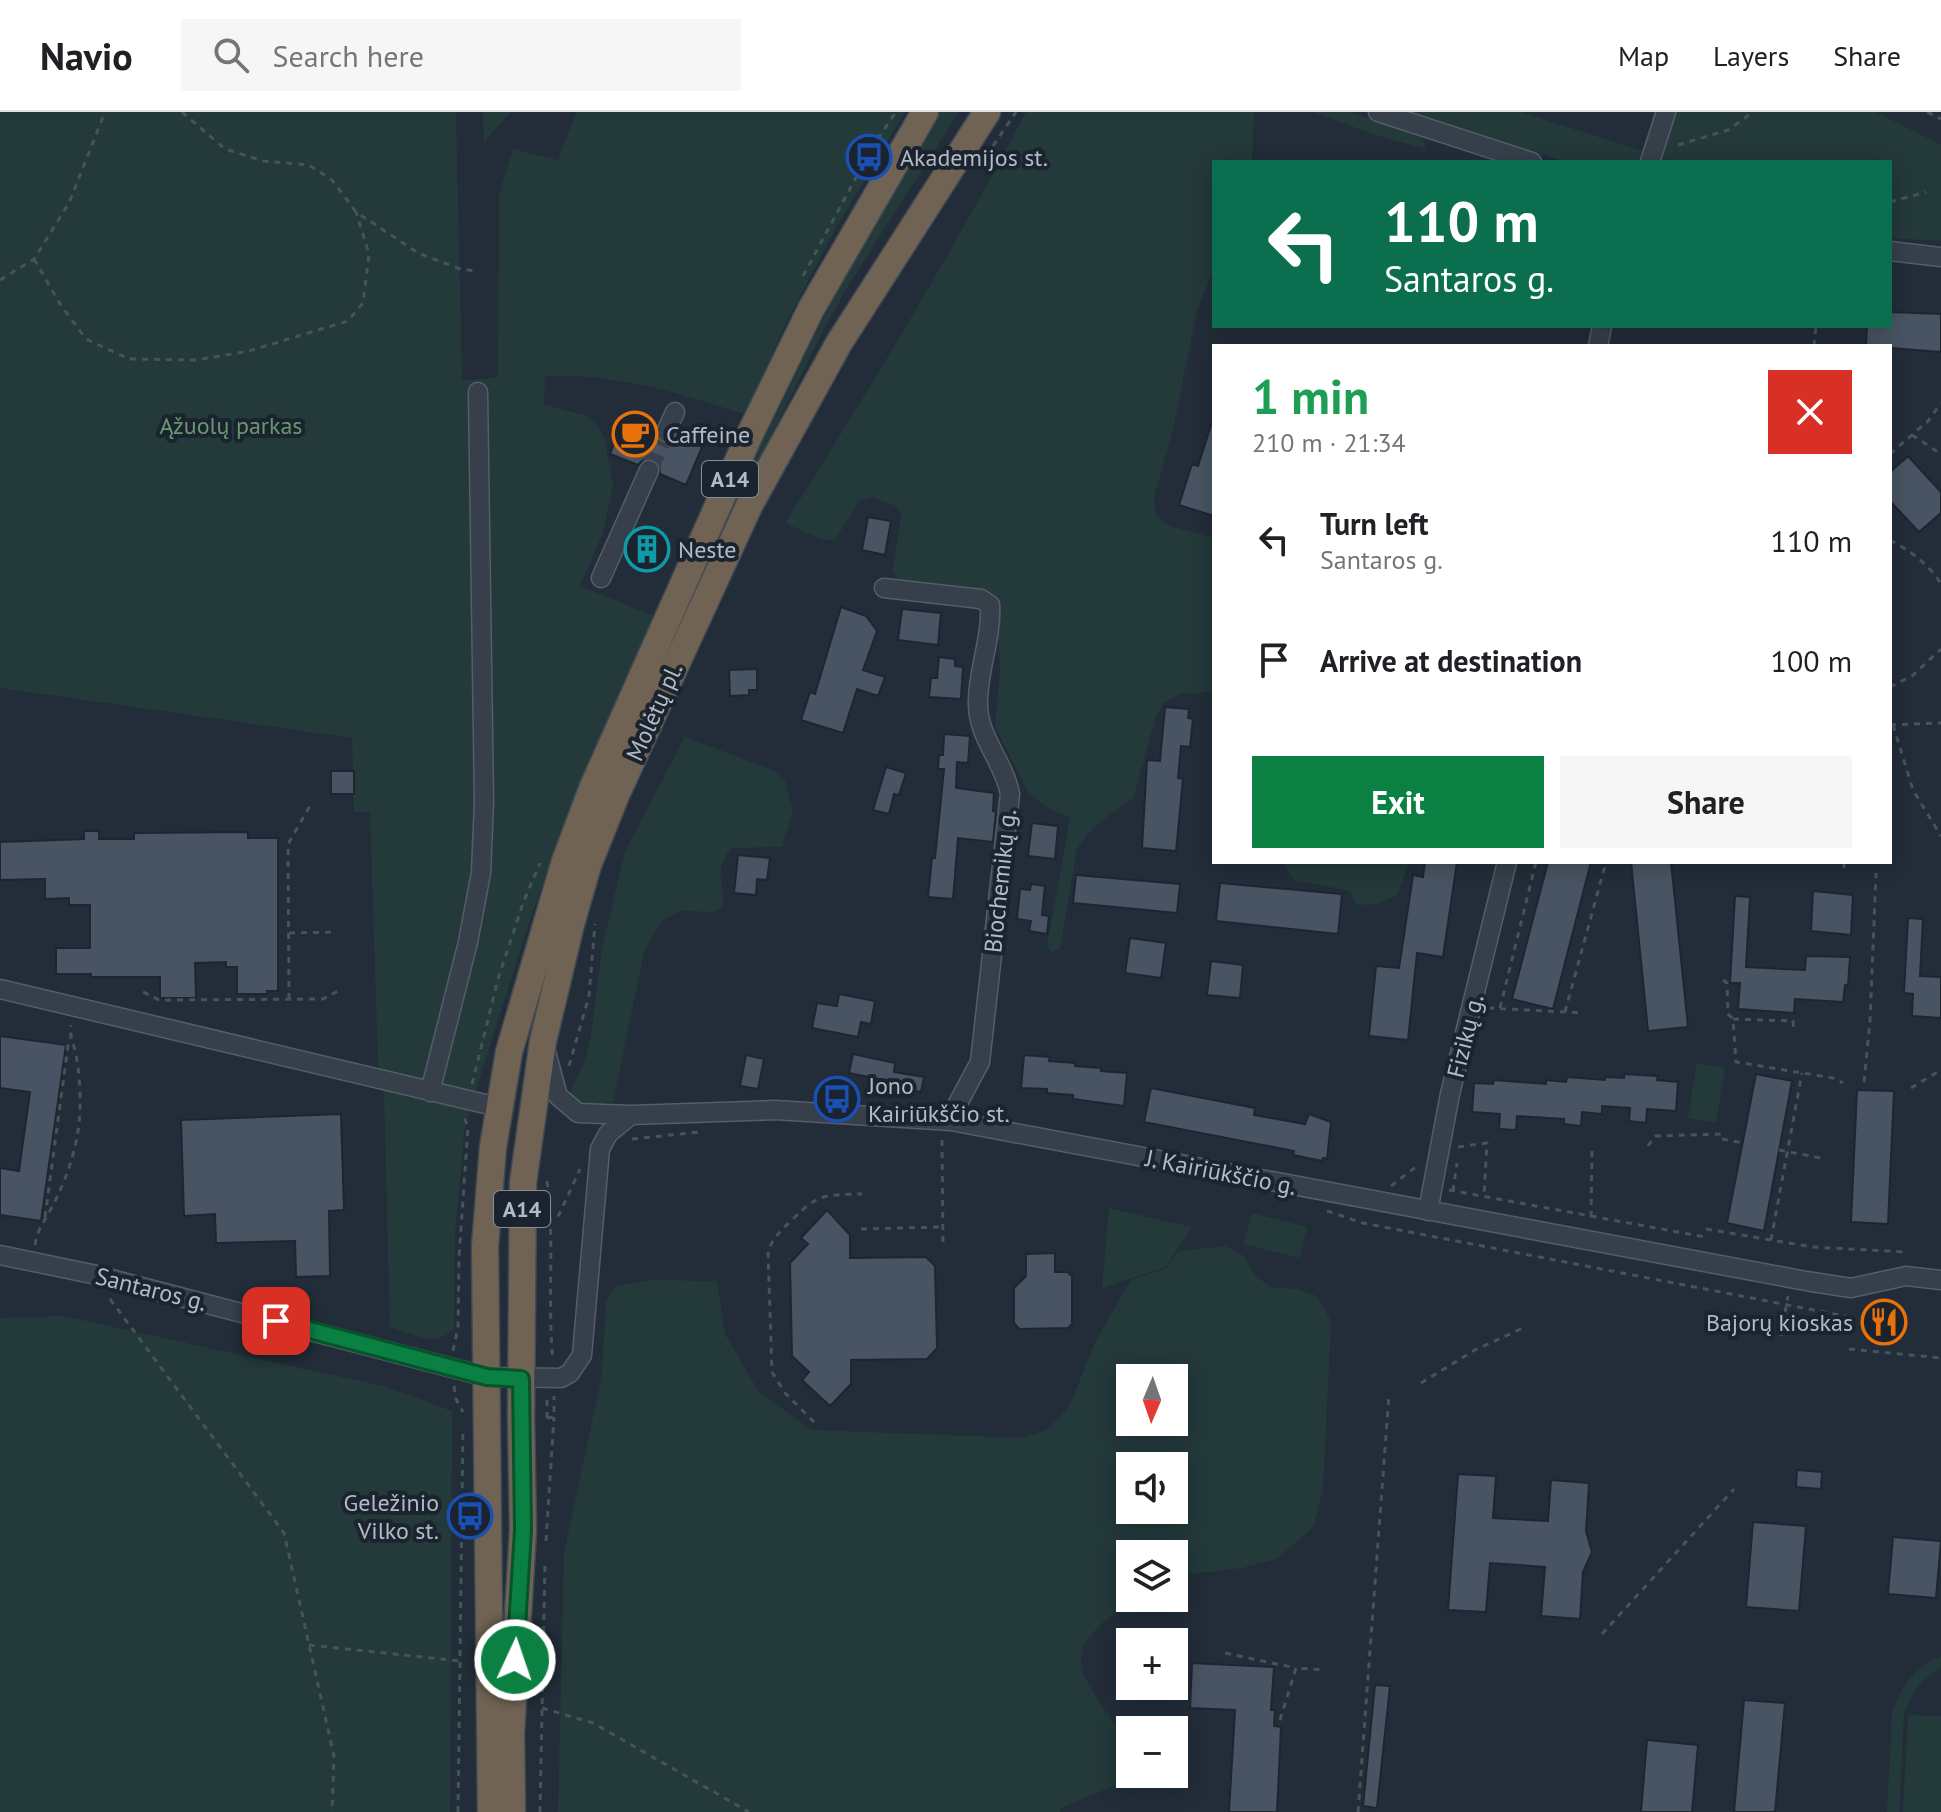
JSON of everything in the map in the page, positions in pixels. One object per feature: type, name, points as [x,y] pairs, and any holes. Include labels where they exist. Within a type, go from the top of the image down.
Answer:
[{"type":"highway","name":"Molėtų pl.","points":[[491,1812],[485,1246],[498,1107],[509,1052],[565,861],[592,789],[749,436],[811,309],[925,112]]},
{"type":"highway","name":"Molėtų pl.","points":[[512,1812],[511,1733],[523,1530],[523,1183],[543,1041],[571,924],[588,865],[622,783],[749,506],[839,343],[987,112]]},
{"type":"street","points":[[1378,112],[1526,160]]},
{"type":"street","points":[[1651,160],[1666,112]]},
{"type":"street","points":[[1892,251],[1941,257]]},
{"type":"street","points":[[430,1092],[471,929],[481,873],[484,771],[478,392]]},
{"type":"street","points":[[666,432],[675,412]]},
{"type":"street","points":[[601,578],[649,470]]},
{"type":"street","name":"Biochemikų g.","points":[[884,588],[981,599],[990,605],[978,705],[981,722],[1004,771],[1010,794],[980,1062],[947,1120]]},
{"type":"street","name":"Fizikų g.","points":[[1430,1202],[1507,864]]},
{"type":"street","points":[[0,989],[498,1107]]},
{"type":"street","points":[[543,1041],[558,1096]]},
{"type":"street","name":"J. Kairiūkščio g.","points":[[558,1096],[578,1113],[631,1115],[775,1110],[947,1120],[1373,1201],[1430,1202],[1448,1215],[1851,1288],[1906,1276],[1941,1280]]},
{"type":"street","points":[[487,1377],[561,1378],[570,1373],[582,1355],[600,1149],[608,1134],[631,1115]]},
{"type":"street","name":"Santaros g.","points":[[0,1255],[92,1274],[487,1377]]},
{"type":"path","points":[[0,280],[34,259],[69,203],[105,112]]},
{"type":"path","points":[[182,112],[225,149],[263,161],[309,165],[332,180],[356,212],[418,253],[460,269],[476,271]]},
{"type":"path","points":[[990,150],[1016,112]]},
{"type":"path","points":[[1678,145],[1728,130],[1753,112]]},
{"type":"path","points":[[1927,112],[1941,119]]},
{"type":"path","points":[[1892,201],[1926,192]]},
{"type":"path","points":[[34,259],[60,304],[86,339],[129,359],[196,360],[249,351],[348,321],[363,303],[369,254],[356,212]]},
{"type":"path","points":[[1892,452],[1928,421],[1941,403]]},
{"type":"path","points":[[1912,435],[1941,454]]},
{"type":"path","points":[[1892,541],[1920,560],[1941,584]]},
{"type":"path","points":[[1892,686],[1912,676],[1941,649]]},
{"type":"path","points":[[1941,723],[1892,725],[1913,790],[1941,836]]},
{"type":"path","points":[[289,999],[288,844],[310,806]]},
{"type":"path","points":[[1500,1008],[1536,864]]},
{"type":"path","points":[[1565,1012],[1605,864]]},
{"type":"path","points":[[1844,864],[1844,873]]},
{"type":"path","points":[[1864,1082],[1870,1021],[1876,873]]},
{"type":"path","points":[[558,1096],[573,1056],[589,996],[595,922]]},
{"type":"path","points":[[289,933],[337,932]]},
{"type":"path","points":[[1723,980],[1727,983],[1728,1014],[1733,1019],[1736,1062],[1833,1078],[1843,1083]]},
{"type":"path","points":[[143,992],[159,1000],[323,999],[338,991]]},
{"type":"path","points":[[45,1222],[75,1006]]},
{"type":"path","points":[[1472,1007],[1584,1013]]},
{"type":"path","points":[[1733,1019],[1793,1021],[1794,1033]]},
{"type":"path","points":[[32,1261],[38,1228],[45,1222],[66,1179],[77,1140],[80,1094],[76,1052],[69,1034]]},
{"type":"path","points":[[1911,1088],[1941,1070]]},
{"type":"path","points":[[1771,1240],[1802,1073]]},
{"type":"path","points":[[943,1243],[947,1120]]},
{"type":"path","points":[[546,1169],[552,1216],[559,1215],[588,1150],[612,1150],[627,1140],[699,1132]]},
{"type":"path","points":[[1648,1146],[1655,1136],[1722,1136],[1743,1143]]},
{"type":"path","points":[[1373,1201],[1440,1147],[1487,1143],[1484,1197]]},
{"type":"path","points":[[1591,1217],[1592,1149]]},
{"type":"path","points":[[1779,1150],[1826,1159]]},
{"type":"path","points":[[1444,1238],[1457,1162]]},
{"type":"path","points":[[1430,1202],[1453,1191],[1705,1237]]},
{"type":"path","points":[[814,1422],[785,1393],[772,1372],[768,1251],[772,1239],[812,1200],[827,1195],[862,1194]]},
{"type":"path","points":[[1325,1210],[1363,1223],[1850,1317]]},
{"type":"path","points":[[861,1229],[943,1227]]},
{"type":"path","points":[[1706,1229],[1812,1247],[1907,1252]]},
{"type":"path","points":[[92,1274],[284,1533],[334,1756],[332,1812]]},
{"type":"path","points":[[1781,1336],[1792,1278]]},
{"type":"path","points":[[1421,1383],[1475,1350],[1525,1327]]},
{"type":"path","points":[[1849,1349],[1941,1358]]},
{"type":"path","points":[[1358,1812],[1389,1395]]},
{"type":"path","points":[[546,1542],[554,1417]]},
{"type":"path","points":[[458,1812],[463,1428]]},
{"type":"path","points":[[1602,1634],[1734,1489]]},
{"type":"path","points":[[540,1812],[545,1558]]},
{"type":"path","points":[[309,1645],[460,1661]]},
{"type":"path","points":[[1225,1653],[1296,1668],[1325,1670]]},
{"type":"path","points":[[1280,1720],[1296,1668]]},
{"type":"path","points":[[542,1708],[593,1723],[749,1812]]},
{"type":"green space","name":"Ąžuolų parkas","points":[[0,112],[456,112],[462,381],[498,377],[499,195],[513,149],[558,160],[576,112],[905,112],[835,230],[789,317],[745,414],[622,381],[545,376],[544,405],[587,416],[599,427],[605,440],[613,486],[603,533],[580,586],[654,616],[560,834],[465,1125],[455,1234],[454,1326],[441,1337],[425,1338],[390,1327],[384,1095],[378,1063],[370,813],[354,812],[352,738],[0,688]]},
{"type":"green space","points":[[483,112],[511,112],[484,142]]},
{"type":"green space","points":[[938,112],[959,112],[850,283],[749,481],[762,441],[818,329]]},
{"type":"green space","points":[[1026,112],[1254,112],[1252,160],[1212,160],[1212,274],[1197,310],[1173,430],[1154,497],[1156,515],[1167,525],[1212,537],[1212,690],[1180,694],[1164,703],[1156,716],[1133,799],[1095,827],[1077,849],[1060,949],[1052,952],[1047,947],[1070,818],[1046,807],[1027,791],[995,726],[1000,670],[997,606],[900,584],[893,571],[901,515],[896,506],[872,497],[859,501],[835,540],[820,539],[785,523],[910,320]]},
{"type":"green space","points":[[1314,112],[1349,112],[1414,133],[1423,140],[1426,149],[1372,134]]},
{"type":"green space","points":[[1410,112],[1521,112],[1642,151],[1654,112],[1876,112],[1941,145],[1941,241],[1892,238],[1892,160],[1560,160]]},
{"type":"green space","points":[[685,737],[773,770],[785,781],[793,810],[782,847],[732,848],[726,856],[721,869],[723,907],[715,912],[680,911],[663,920],[645,948],[613,1102],[584,1103],[569,1093],[584,1064],[591,1035],[602,948],[625,851]]},
{"type":"green space","points":[[1283,864],[1408,864],[1398,894],[1378,904],[1356,905],[1350,891],[1294,880]]},
{"type":"green space","points":[[1697,1063],[1725,1068],[1716,1123],[1688,1118]]},
{"type":"green space","points":[[1109,1208],[1192,1227],[1166,1267],[1102,1288]]},
{"type":"green space","points":[[1252,1213],[1307,1227],[1300,1258],[1244,1244]]},
{"type":"green space","points":[[1225,1246],[1244,1256],[1255,1275],[1270,1287],[1297,1289],[1317,1296],[1331,1321],[1323,1490],[1313,1527],[1277,1559],[1242,1568],[1188,1574],[1188,1540],[1116,1540],[1117,1612],[1087,1640],[1081,1653],[1086,1680],[1116,1728],[1116,1785],[1061,1808],[1060,1812],[558,1812],[564,1553],[602,1374],[606,1302],[615,1287],[650,1280],[717,1281],[725,1334],[759,1392],[812,1430],[1023,1438],[1047,1430],[1069,1407],[1095,1342],[1131,1280],[1167,1268],[1178,1251]]},
{"type":"green space","points":[[64,1316],[387,1387],[452,1411],[450,1812],[0,1812],[0,1318]]},
{"type":"green space","points":[[1941,1656],[1941,1668],[1918,1687],[1904,1714],[1899,1812],[1887,1812],[1892,1713],[1910,1678]]},
{"type":"green space","points":[[1908,1715],[1941,1716],[1941,1812],[1903,1812]]},
{"type":"building","points":[[1892,312],[1941,314],[1941,352],[1892,348],[1892,344],[1866,344],[1867,328],[1892,328]]},
{"type":"building","points":[[625,415],[655,428],[656,438],[662,443],[672,442],[677,437],[702,447],[686,485],[660,474],[659,464],[653,459],[643,460],[638,465],[610,454]]},
{"type":"building","points":[[1212,425],[1212,515],[1179,505],[1192,464],[1198,466]]},
{"type":"building","points":[[1908,456],[1941,492],[1941,513],[1919,532],[1892,503],[1892,470]]},
{"type":"building","points":[[868,517],[891,521],[885,555],[862,550]]},
{"type":"building","name":"Neste","points":[[637,535],[663,546],[656,562],[631,552]]},
{"type":"building","points":[[841,607],[866,616],[877,631],[863,670],[885,677],[878,696],[857,689],[843,733],[801,720],[810,692],[815,694]]},
{"type":"building","points":[[902,609],[941,613],[938,645],[898,640]]},
{"type":"building","points":[[939,657],[955,659],[955,666],[963,667],[961,699],[929,697],[931,678],[937,678]]},
{"type":"building","points":[[757,669],[757,690],[749,690],[749,695],[730,696],[729,670]]},
{"type":"building","points":[[1165,707],[1189,709],[1188,718],[1193,719],[1190,747],[1181,746],[1178,778],[1183,779],[1176,851],[1142,848],[1147,760],[1160,761]]},
{"type":"building","points":[[944,734],[970,736],[968,763],[957,762],[956,788],[994,793],[993,811],[996,812],[993,842],[958,838],[953,899],[928,897],[944,769],[938,769],[939,755],[943,755]]},
{"type":"building","points":[[886,767],[906,773],[899,795],[894,794],[889,814],[873,810]]},
{"type":"building","points":[[331,771],[354,771],[354,794],[331,794]]},
{"type":"building","points":[[1032,823],[1058,826],[1055,859],[1028,856]]},
{"type":"building","points":[[84,831],[99,831],[99,839],[134,839],[134,833],[248,832],[248,838],[278,838],[278,991],[237,994],[237,967],[226,967],[226,962],[195,963],[196,998],[160,998],[160,977],[56,974],[56,948],[90,948],[90,905],[69,905],[69,898],[45,899],[45,879],[0,880],[0,842],[84,839]]},
{"type":"building","points":[[738,855],[770,858],[767,880],[757,879],[756,895],[734,893]]},
{"type":"building","points":[[1425,864],[1457,864],[1443,957],[1417,953],[1408,1040],[1369,1036],[1376,966],[1399,968],[1413,875],[1423,877]]},
{"type":"building","points":[[1547,864],[1590,864],[1553,1009],[1512,999]]},
{"type":"building","points":[[1631,864],[1671,864],[1688,1027],[1648,1031]]},
{"type":"building","points":[[1076,875],[1180,884],[1177,913],[1073,903]]},
{"type":"building","points":[[1220,883],[1342,894],[1338,934],[1216,921]]},
{"type":"building","points":[[1031,884],[1045,886],[1042,915],[1049,916],[1047,934],[1029,931],[1031,921],[1017,919],[1020,889],[1030,890]]},
{"type":"building","points":[[1813,891],[1853,895],[1851,935],[1811,931]]},
{"type":"building","points":[[1735,896],[1750,897],[1746,967],[1805,970],[1806,956],[1850,957],[1848,986],[1845,985],[1843,1002],[1795,999],[1794,1013],[1738,1009],[1740,983],[1730,983]]},
{"type":"building","points":[[1908,918],[1923,919],[1920,976],[1941,977],[1941,1018],[1912,1016],[1913,994],[1904,993]]},
{"type":"building","points":[[1130,938],[1166,943],[1161,978],[1125,973]]},
{"type":"building","points":[[1211,961],[1243,965],[1240,998],[1207,995]]},
{"type":"building","points":[[839,994],[875,1001],[871,1024],[861,1022],[858,1037],[812,1028],[817,1003],[837,1006]]},
{"type":"building","points":[[0,1036],[66,1045],[41,1221],[0,1215],[0,1168],[19,1171],[30,1092],[0,1088]]},
{"type":"building","points":[[853,1054],[895,1063],[894,1072],[924,1077],[921,1092],[889,1086],[889,1081],[849,1073]]},
{"type":"building","points":[[746,1055],[764,1059],[758,1089],[740,1086]]},
{"type":"building","points":[[1024,1055],[1050,1057],[1049,1061],[1101,1068],[1101,1071],[1127,1073],[1124,1106],[1073,1099],[1073,1095],[1047,1093],[1047,1089],[1021,1088]]},
{"type":"building","points":[[1624,1074],[1658,1076],[1657,1080],[1678,1082],[1676,1111],[1647,1109],[1646,1123],[1629,1121],[1630,1108],[1602,1106],[1602,1114],[1582,1112],[1581,1126],[1564,1124],[1564,1119],[1517,1116],[1516,1130],[1499,1129],[1500,1114],[1472,1112],[1474,1083],[1493,1084],[1494,1080],[1546,1084],[1546,1080],[1566,1082],[1567,1077],[1605,1080],[1605,1077],[1624,1078]]},
{"type":"building","points":[[1756,1074],[1792,1081],[1764,1231],[1727,1223]]},
{"type":"building","points":[[1151,1088],[1255,1108],[1254,1115],[1305,1124],[1309,1114],[1331,1122],[1327,1159],[1323,1158],[1322,1161],[1293,1155],[1294,1151],[1144,1122]]},
{"type":"building","points":[[1857,1090],[1894,1091],[1888,1224],[1851,1222]]},
{"type":"building","points":[[341,1114],[344,1210],[329,1211],[330,1276],[296,1277],[295,1241],[216,1243],[215,1214],[184,1216],[181,1120]]},
{"type":"building","points":[[827,1210],[850,1235],[850,1258],[926,1257],[935,1266],[937,1348],[927,1359],[851,1360],[851,1384],[830,1406],[802,1380],[809,1372],[792,1356],[790,1263],[808,1244],[801,1238]]},
{"type":"building","points":[[1055,1253],[1055,1272],[1067,1272],[1072,1276],[1072,1324],[1068,1328],[1019,1329],[1014,1323],[1014,1288],[1026,1276],[1026,1254]]},
{"type":"building","points":[[1797,1470],[1822,1472],[1821,1489],[1796,1487]]},
{"type":"building","points":[[1458,1474],[1496,1476],[1493,1518],[1548,1521],[1551,1480],[1589,1483],[1586,1531],[1592,1552],[1583,1572],[1580,1619],[1541,1616],[1545,1567],[1490,1563],[1486,1612],[1448,1610]]},
{"type":"building","points":[[1753,1522],[1806,1526],[1799,1611],[1746,1607]]},
{"type":"building","points":[[1893,1537],[1941,1541],[1936,1598],[1888,1594]]},
{"type":"building","points":[[1192,1663],[1274,1667],[1271,1710],[1275,1710],[1274,1726],[1281,1727],[1277,1812],[1229,1812],[1235,1710],[1190,1708]]},
{"type":"building","points":[[1375,1685],[1390,1686],[1377,1808],[1363,1806]]},
{"type":"building","points":[[1744,1700],[1785,1703],[1775,1812],[1734,1812]]},
{"type":"building","points":[[1647,1740],[1698,1745],[1692,1812],[1641,1812]]},
{"type":"tunnel","points":[[649,470],[666,432]]},
{"type":"place","name":"Akademijos st.","points":[[869,157]]},
{"type":"place","name":"Caffeine","points":[[635,434]]},
{"type":"place","name":"Neste","points":[[647,549]]},
{"type":"place","name":"Jono Kairiūkščio st.","points":[[837,1099]]},
{"type":"place","name":"Bajorų kioskas","points":[[1884,1322]]},
{"type":"place","name":"Geležinio Vilko st.","points":[[470,1516]]},
{"type":"route","points":[[276,1321],[487,1377],[521,1379],[523,1530],[515,1660]]}]
